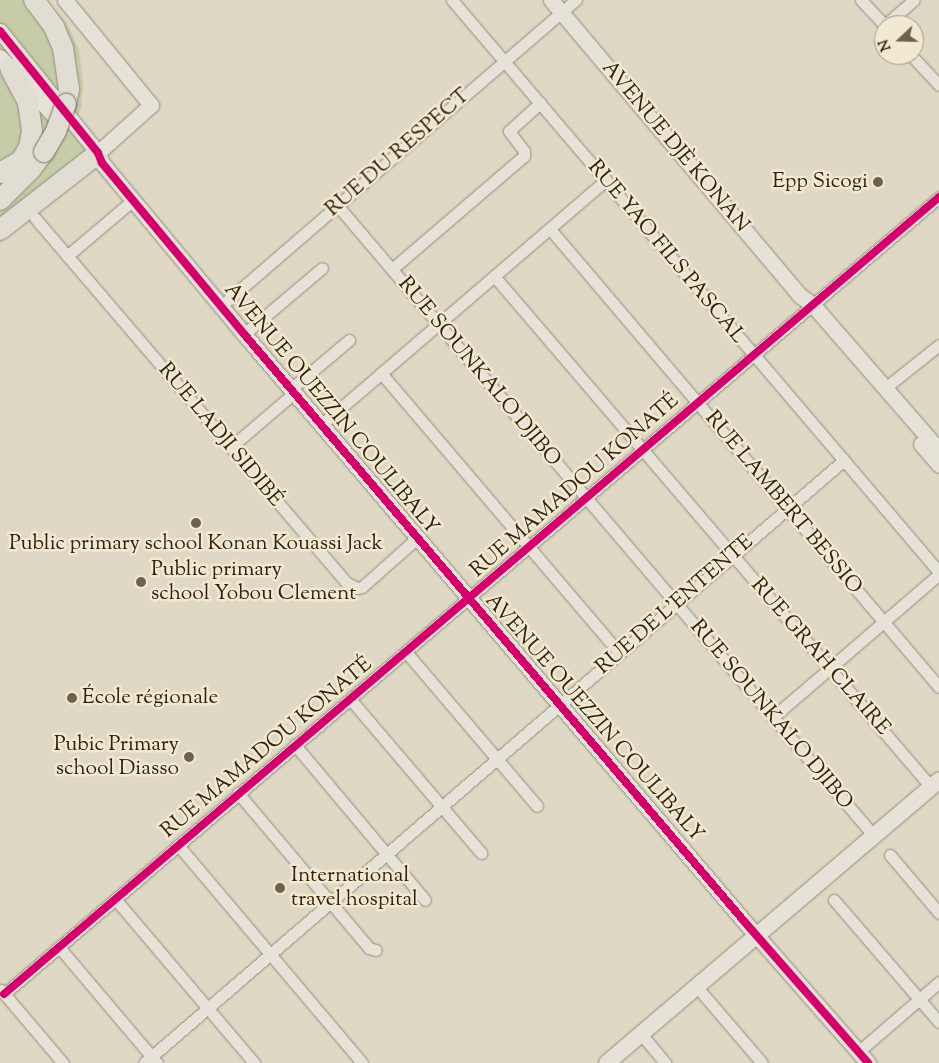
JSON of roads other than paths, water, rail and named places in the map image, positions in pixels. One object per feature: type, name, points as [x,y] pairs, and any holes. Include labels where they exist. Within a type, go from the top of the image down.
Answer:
[{"type":"highway","points":[[0,200],[31,169],[44,152],[56,131],[70,89],[64,48],[54,27],[34,0]]},
{"type":"highway","points":[[0,173],[10,169],[21,160],[29,146],[32,131],[28,102],[5,63]]},
{"type":"highway","points":[[0,230],[98,158]]},
{"type":"main road","points":[[607,1063],[935,783]]},
{"type":"street","points":[[65,0],[151,105],[98,158]]},
{"type":"street","name":"RUE YAO FILS PASCAL","points":[[452,0],[939,573]]},
{"type":"street","name":"AVENUE DJÈ KONAN","points":[[550,0],[939,465]]},
{"type":"street","name":"RUE DU RESPECT","points":[[221,306],[576,0]]},
{"type":"street","points":[[861,0],[875,15]]},
{"type":"street","points":[[897,15],[914,0]]},
{"type":"street","name":"AVENUE OUEZZIN COULIBALY","points":[[0,31],[98,158],[244,334],[757,936],[863,1057]]},
{"type":"street","name":"AVENUE OUEZZIN COULIBALY","points":[[5,63],[98,158]]},
{"type":"street","points":[[920,65],[939,85]]},
{"type":"street","points":[[392,269],[524,156],[524,151],[509,131],[540,103]]},
{"type":"street","points":[[321,425],[606,180]]},
{"type":"street","name":"RUE MAMADOU KONATÉ","points":[[2,991],[60,947],[116,900],[238,793],[352,700],[939,197]]},
{"type":"street","points":[[67,256],[133,200]]},
{"type":"street","name":"RUE SOUNKALO DJIBO","points":[[337,205],[874,836]]},
{"type":"street","name":"RUE LADJI SIDIBÉ","points":[[35,218],[351,587],[362,587],[417,538]]},
{"type":"street","name":"RUE LAMBERT BESSIO","points":[[550,229],[939,687]]},
{"type":"street","points":[[244,334],[322,268]]},
{"type":"street","name":"RUE GRAH CLAIRE","points":[[494,276],[830,668],[935,783]]},
{"type":"street","name":"AVENUE DJÈ KONAN","points":[[808,308],[885,388],[939,450]]},
{"type":"street","points":[[232,446],[349,340]]},
{"type":"street","points":[[885,388],[939,345]]},
{"type":"street","points":[[381,373],[619,653]]},
{"type":"street","name":"RUE DE L'ENTENTE","points":[[151,1061],[207,1008],[844,460]]},
{"type":"street","points":[[773,717],[939,573]]},
{"type":"street","points":[[406,652],[537,806]]},
{"type":"street","points":[[352,700],[481,853]]},
{"type":"street","points":[[295,745],[425,900]]},
{"type":"street","points":[[238,793],[369,948],[376,950]]},
{"type":"street","points":[[178,845],[362,1063]]},
{"type":"street","points":[[890,855],[939,913]]},
{"type":"street","points":[[116,900],[254,1063]]},
{"type":"street","points":[[834,900],[939,1022]]},
{"type":"street","points":[[60,947],[151,1061]]},
{"type":"street","points":[[863,1057],[919,999],[939,982]]},
{"type":"street","points":[[696,986],[762,1063]]},
{"type":"street","points":[[2,991],[63,1063]]},
{"type":"street","points":[[641,1034],[665,1063]]},
{"type":"place","name":"Epp Sicogi","points":[[878,182]]},
{"type":"place","name":"Public primary school Konan Kouassi Jack","points":[[196,523]]},
{"type":"place","name":"Public primary school Yobou Clement","points":[[141,582]]},
{"type":"place","name":"École régionale","points":[[72,698]]},
{"type":"place","name":"Pubic Primary school Diasso","points":[[189,757]]},
{"type":"place","name":"International travel hospital","points":[[280,888]]}]
